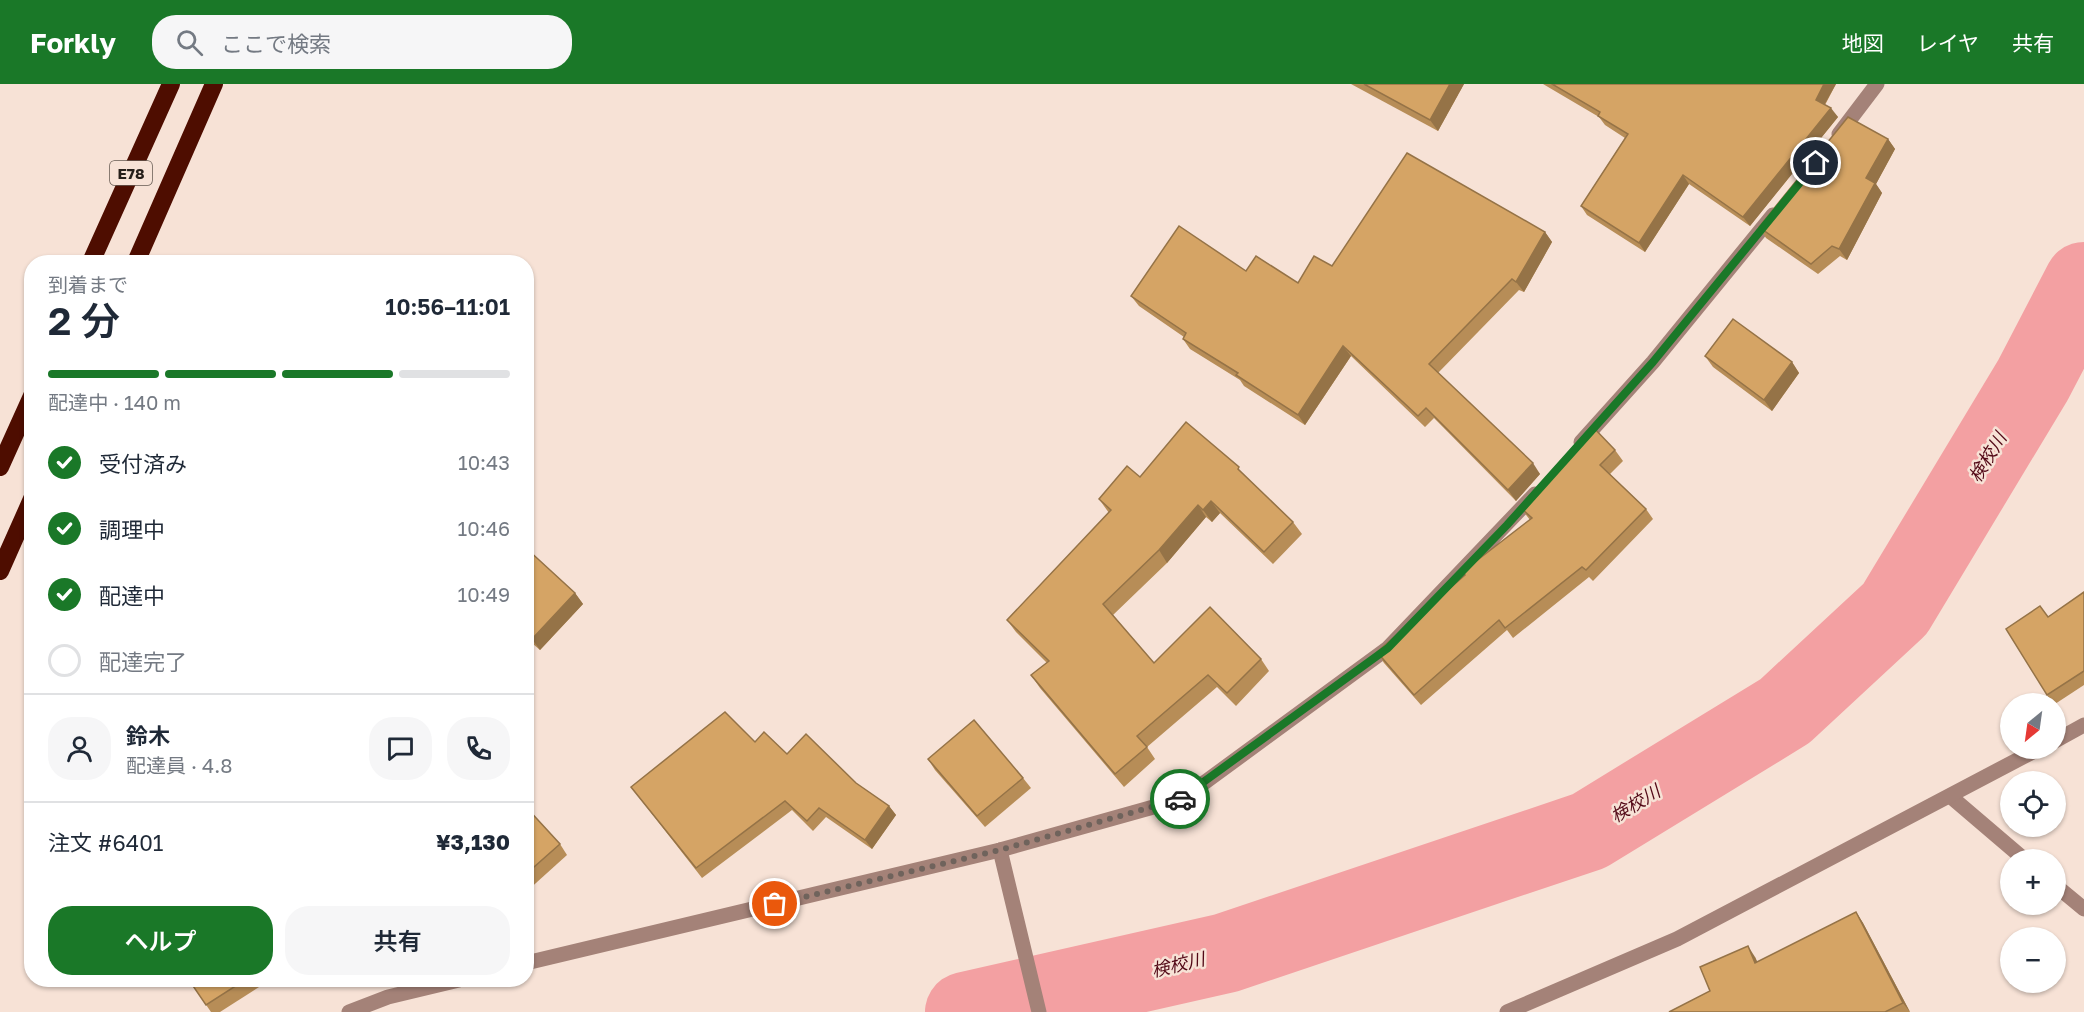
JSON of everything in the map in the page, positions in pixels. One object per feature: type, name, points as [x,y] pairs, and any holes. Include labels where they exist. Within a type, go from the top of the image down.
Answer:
[{"type":"highway","name":"E78","points":[[94,255],[171,84]]},
{"type":"highway","name":"E78","points":[[139,255],[214,84]]},
{"type":"highway","points":[[0,467],[24,414]]},
{"type":"highway","points":[[0,571],[24,517]]},
{"type":"street","points":[[1830,145],[1877,84]]},
{"type":"street","points":[[1569,456],[1653,362],[1786,199]]},
{"type":"street","points":[[534,961],[1000,850],[1182,799],[1388,648],[1545,482]]},
{"type":"street","points":[[2066,735],[2084,725]]},
{"type":"street","points":[[1507,1012],[1677,939],[2019,759]]},
{"type":"street","points":[[1950,796],[2012,849]]},
{"type":"street","points":[[1000,850],[1039,1012]]},
{"type":"street","points":[[2066,894],[2084,909]]},
{"type":"street","points":[[349,1012],[388,997],[430,987]]},
{"type":"building","points":[[1364,84],[1450,84],[1430,120]]},
{"type":"building","points":[[1552,84],[1824,84],[1816,100],[1831,108],[1743,217],[1683,175],[1639,243],[1581,206],[1628,134],[1598,116],[1600,112]]},
{"type":"building","points":[[1848,117],[1888,139],[1866,178],[1875,183],[1839,249],[1832,246],[1811,264],[1759,227]]},
{"type":"building","points":[[1407,153],[1545,232],[1516,282],[1512,279],[1429,364],[1533,463],[1508,490],[1426,408],[1418,416],[1343,346],[1298,415],[1236,375],[1238,373],[1183,339],[1186,333],[1131,296],[1179,226],[1246,271],[1256,256],[1298,283],[1314,256],[1332,266]]},
{"type":"building","points":[[1733,319],[1792,362],[1764,400],[1705,356]]},
{"type":"building","points":[[1186,422],[1239,467],[1238,469],[1293,522],[1264,552],[1211,501],[1203,510],[1198,505],[1159,550],[1103,604],[1154,663],[1210,607],[1261,659],[1227,693],[1208,675],[1137,736],[1147,747],[1115,774],[1031,675],[1049,661],[1007,620],[1111,510],[1099,499],[1127,466],[1140,477]]},
{"type":"building","points":[[1592,426],[1615,450],[1600,465],[1646,509],[1586,570],[1582,567],[1505,628],[1499,620],[1414,695],[1377,652],[1465,575],[1462,572],[1532,518],[1520,507]]},
{"type":"building","points":[[534,555],[575,593],[534,637]]},
{"type":"building","points":[[2084,592],[2084,671],[2050,693],[2046,693],[2006,629],[2040,606],[2048,617]]},
{"type":"building","points":[[725,712],[755,742],[764,732],[787,754],[806,734],[856,783],[889,806],[865,840],[819,808],[807,821],[785,801],[696,868],[631,787]]},
{"type":"building","points":[[974,720],[1023,778],[977,816],[928,759]]},
{"type":"building","points":[[534,816],[560,844],[534,867]]},
{"type":"building","points":[[1856,912],[1903,1003],[1885,1012],[1669,1012],[1710,991],[1700,967],[1748,946],[1755,963]]},
{"type":"building","points":[[194,987],[234,987],[206,1005]]},
{"type":"waterway","name":"検校川","points":[[965,1012],[1226,953],[1589,831],[1785,711],[1895,609],[2033,380],[2084,282]]},
{"type":"way so far","points":[[775,904],[1000,850],[1180,799]]},
{"type":"route","points":[[1180,799],[1388,648],[1507,525],[1653,362],[1816,163]]}]
